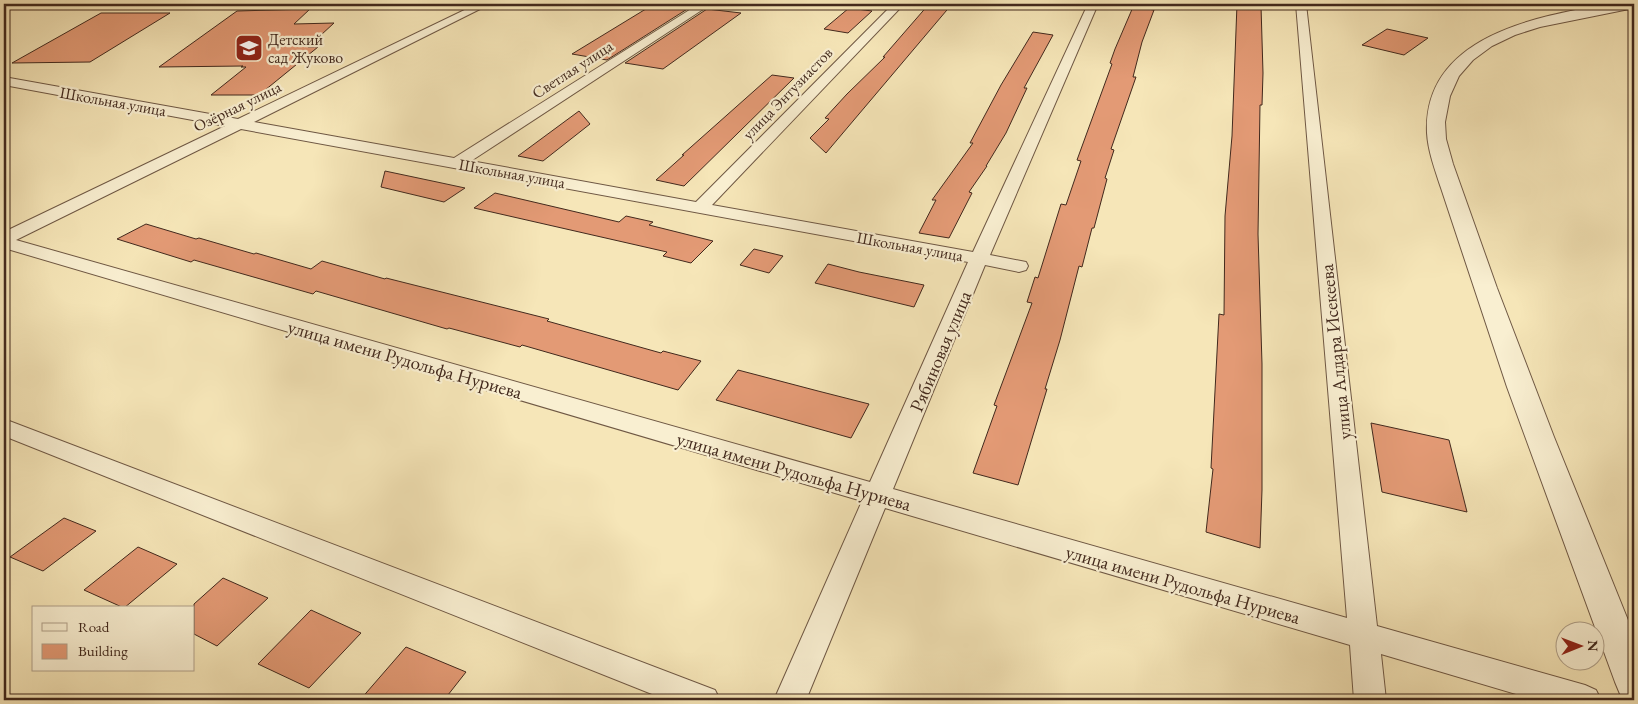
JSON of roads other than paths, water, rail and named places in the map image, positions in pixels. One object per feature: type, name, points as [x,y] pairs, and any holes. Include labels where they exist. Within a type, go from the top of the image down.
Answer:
[{"type":"street","points":[[4,5],[101,4]]},
{"type":"street","name":"Озёрная улица","points":[[4,241],[485,4]]},
{"type":"street","name":"Светлая улица","points":[[458,164],[706,4]]},
{"type":"street","name":"улица Энтузиастов","points":[[700,208],[899,4]]},
{"type":"street","name":"Рябиновая улица","points":[[790,700],[979,258],[1093,4]]},
{"type":"street","name":"улица Алдара Исекеева","points":[[1301,4],[1370,700]]},
{"type":"street","points":[[1634,4],[1542,21],[1506,34],[1479,48],[1468,56],[1452,74],[1446,84],[1436,119],[1437,139],[1449,183],[1508,355],[1634,682]]},
{"type":"street","name":"Школьная улица","points":[[4,81],[1019,266]]},
{"type":"street","name":"улица имени Рудольфа Нуриева","points":[[4,241],[1585,700]]},
{"type":"street","points":[[4,427],[704,700]]},
{"type":"place","name":"Детский сад Жуково","points":[[249,48]]}]
